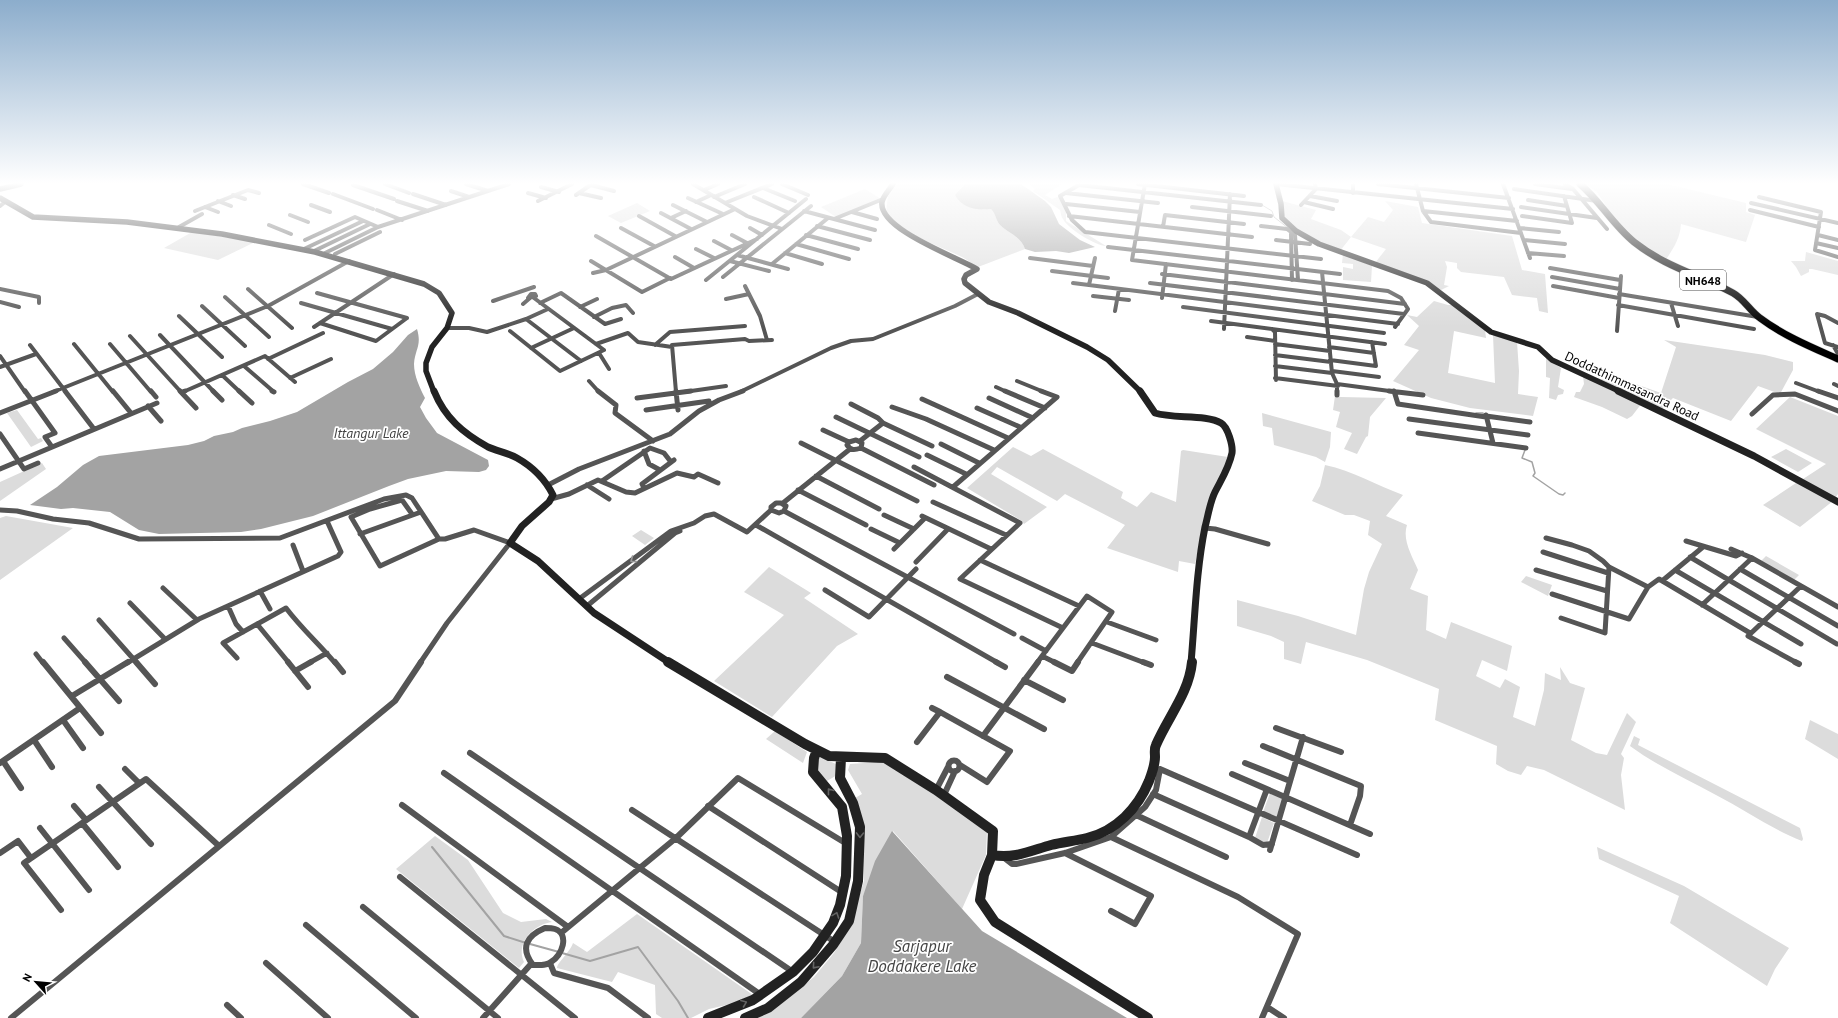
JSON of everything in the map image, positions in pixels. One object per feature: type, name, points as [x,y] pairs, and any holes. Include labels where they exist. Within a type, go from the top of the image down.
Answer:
[{"type":"highway","name":"NH648","points":[[1625,232],[1639,246],[1671,266],[1735,294],[1758,317],[1790,338],[1837,356]]},
{"type":"street","points":[[11,1018],[395,701],[447,623],[522,526],[551,499],[553,495],[548,485],[536,472],[517,458],[490,446],[456,426],[439,403],[426,371],[426,363],[432,347],[447,328],[452,313],[443,296],[430,287],[394,274],[325,253],[244,236],[212,232]]},
{"type":"street","points":[[285,232],[291,234]]},
{"type":"street","points":[[305,240],[324,232]]},
{"type":"street","points":[[304,249],[341,232]]},
{"type":"street","points":[[314,251],[354,232]]},
{"type":"street","points":[[325,253],[369,232]]},
{"type":"street","points":[[335,254],[380,232]]},
{"type":"street","points":[[627,232],[654,246]]},
{"type":"street","points":[[667,232],[675,236]]},
{"type":"street","points":[[593,273],[606,270],[685,232]]},
{"type":"street","points":[[756,232],[762,235]]},
{"type":"street","points":[[706,280],[766,232]]},
{"type":"street","points":[[724,277],[779,232]]},
{"type":"street","points":[[730,261],[768,271],[772,264],[810,232]]},
{"type":"street","points":[[838,232],[870,240]]},
{"type":"street","points":[[905,232],[919,240],[957,257],[977,269],[966,276],[964,279],[965,283],[989,302],[1024,316],[1087,347],[1108,360],[1143,394],[1155,413],[1161,416],[1206,419],[1220,423],[1224,426],[1232,447],[1232,453],[1222,481],[1214,493],[1205,528],[1195,597],[1195,620],[1191,669],[1185,690],[1155,747],[1157,758],[1149,782],[1127,815],[1108,830],[1092,837],[1008,857],[992,856]]},
{"type":"street","points":[[1084,232],[1136,236],[1321,258]]},
{"type":"street","points":[[1073,283],[1163,296],[1226,302],[1396,325],[1408,309],[1401,298],[1388,291],[1132,260],[1137,232]]},
{"type":"street","points":[[1205,232],[1252,237]]},
{"type":"street","points":[[1294,232],[1294,255],[1298,280]]},
{"type":"street","name":"Doddathimmasandra Road","points":[[1294,232],[1319,244],[1427,283],[1491,332],[1543,350],[1552,360],[1754,456],[1838,502]]},
{"type":"street","points":[[1509,232],[1521,233],[1530,258]]},
{"type":"street","points":[[1818,232],[1815,251],[1838,257]]},
{"type":"street","points":[[1224,329],[1228,234]]},
{"type":"street","points":[[732,235],[746,243]]},
{"type":"street","points":[[806,235],[858,249]]},
{"type":"street","points":[[1818,235],[1838,240]]},
{"type":"street","points":[[596,236],[670,278]]},
{"type":"street","points":[[591,260],[642,292],[757,239]]},
{"type":"street","points":[[1276,240],[1310,244]]},
{"type":"street","points":[[1524,240],[1565,244]]},
{"type":"street","points":[[714,241],[731,250]]},
{"type":"street","points":[[1816,243],[1838,248]]},
{"type":"street","points":[[796,244],[850,259]]},
{"type":"street","points":[[1108,247],[1340,274]]},
{"type":"street","points":[[696,249],[714,258]]},
{"type":"street","points":[[785,253],[822,264]]},
{"type":"street","points":[[1528,253],[1564,256]]},
{"type":"street","points":[[738,255],[788,269]]},
{"type":"street","points":[[1292,280],[1294,255]]},
{"type":"street","points":[[675,256],[694,268]]},
{"type":"street","points":[[1030,258],[1093,266]]},
{"type":"street","points":[[1089,285],[1095,258]]},
{"type":"street","points":[[0,413],[268,306],[349,261]]},
{"type":"street","points":[[1163,296],[1163,275],[1166,264]]},
{"type":"street","points":[[1550,268],[1620,278],[1617,331]]},
{"type":"street","points":[[1052,271],[1108,278]]},
{"type":"street","points":[[1322,272],[1329,349],[1332,372],[1337,385],[1337,395]]},
{"type":"street","points":[[314,327],[394,274]]},
{"type":"street","points":[[1163,275],[1405,304]]},
{"type":"street","points":[[1552,277],[1619,293],[1758,317]]},
{"type":"street","points":[[1150,282],[1404,314]]},
{"type":"street","points":[[745,286],[760,316],[767,340]]},
{"type":"street","points":[[1553,286],[1619,293]]},
{"type":"street","points":[[493,301],[534,288]]},
{"type":"street","points":[[0,289],[39,297],[39,303]]},
{"type":"street","points":[[248,289],[292,328]]},
{"type":"street","points":[[1115,310],[1119,289]]},
{"type":"street","points":[[510,331],[560,371],[604,350],[522,291]]},
{"type":"street","points":[[317,293],[407,318],[376,341],[320,323]]},
{"type":"street","points":[[540,303],[561,293],[605,324],[621,319]]},
{"type":"street","points":[[726,299],[749,294]]},
{"type":"street","points":[[548,485],[579,469],[670,434],[699,411],[719,400],[755,386],[831,348],[851,341],[872,339],[887,334],[955,306],[978,294]]},
{"type":"street","points":[[1093,296],[1129,300]]},
{"type":"street","points":[[225,297],[269,337]]},
{"type":"street","points":[[523,304],[531,297]]},
{"type":"street","points":[[580,307],[597,299]]},
{"type":"street","points":[[0,302],[19,307]]},
{"type":"street","points":[[301,303],[392,329]]},
{"type":"street","points":[[1671,303],[1678,326]]},
{"type":"street","points":[[594,316],[612,308],[626,305],[633,313]]},
{"type":"street","points":[[202,306],[245,346]]},
{"type":"street","points":[[1618,306],[1754,329]]},
{"type":"street","points":[[1183,307],[1384,333]]},
{"type":"street","points":[[447,328],[469,328],[487,332],[526,319],[548,309]]},
{"type":"street","points":[[1838,323],[1826,316],[1817,314],[1826,343],[1838,347]]},
{"type":"street","points":[[179,316],[222,357]]},
{"type":"street","points":[[526,319],[581,361]]},
{"type":"street","points":[[1210,321],[1385,344]]},
{"type":"street","points":[[655,345],[670,332],[745,326]]},
{"type":"street","points":[[531,348],[574,328]]},
{"type":"street","points":[[1272,329],[1275,332],[1276,379],[1423,395]]},
{"type":"street","points":[[268,359],[323,333]]},
{"type":"street","points":[[596,344],[628,333],[638,342],[672,347],[672,345],[745,339],[749,341],[772,340]]},
{"type":"street","points":[[160,335],[222,400]]},
{"type":"street","points":[[130,336],[196,408]]},
{"type":"street","points":[[1247,337],[1329,349],[1374,353]]},
{"type":"street","points":[[1275,355],[1376,366],[1372,342]]},
{"type":"street","points":[[74,344],[131,414]]},
{"type":"street","points":[[110,344],[156,397]]},
{"type":"street","points":[[30,345],[94,429]]},
{"type":"street","points":[[1833,345],[1837,356]]},
{"type":"street","points":[[672,347],[678,408]]},
{"type":"street","points":[[599,353],[609,369]]},
{"type":"street","points":[[0,367],[36,354]]},
{"type":"street","points":[[0,356],[55,433],[45,438],[52,447]]},
{"type":"street","points":[[182,392],[265,356],[295,382]]},
{"type":"street","points":[[290,378],[331,359]]},
{"type":"street","points":[[244,366],[274,392]]},
{"type":"street","points":[[1275,366],[1379,377]]},
{"type":"street","points":[[222,375],[252,403]]},
{"type":"street","points":[[589,381],[598,391],[616,405],[616,413],[653,441]]},
{"type":"street","points":[[953,487],[1020,427],[1057,397],[1017,381]]},
{"type":"street","points":[[1796,382],[1838,398]]},
{"type":"street","points":[[636,398],[726,386]]},
{"type":"street","points":[[996,387],[1045,408]]},
{"type":"street","points":[[1394,391],[1398,404],[1530,422]]},
{"type":"street","points":[[1752,414],[1773,395],[1782,397],[1790,393],[1838,411]]},
{"type":"street","points":[[988,398],[1033,418]]},
{"type":"street","points":[[922,399],[1008,438]]},
{"type":"street","points":[[646,410],[678,408],[709,401]]},
{"type":"street","points":[[0,470],[157,402]]},
{"type":"street","points":[[851,404],[878,418],[883,423],[932,446]]},
{"type":"street","points":[[148,406],[161,421]]},
{"type":"street","points":[[892,407],[926,419],[994,450]]},
{"type":"street","points":[[977,408],[1020,427]]},
{"type":"street","points":[[1486,416],[1493,443]]},
{"type":"street","points":[[836,417],[919,457]]},
{"type":"street","points":[[1409,419],[1528,435]]},
{"type":"street","points":[[860,442],[883,423]]},
{"type":"street","points":[[823,430],[849,442],[856,440],[860,442]]},
{"type":"street","points":[[1418,433],[1526,448]]},
{"type":"street","points":[[0,434],[24,469],[38,463]]},
{"type":"street","points":[[849,442],[847,445],[850,449]]},
{"type":"street","points":[[860,442],[862,444],[861,448]]},
{"type":"street","points":[[801,443],[917,502]]},
{"type":"street","points":[[941,444],[979,463]]},
{"type":"street","points":[[602,482],[644,451],[653,448],[664,453],[673,461],[642,484],[644,488]]},
{"type":"street","points":[[579,599],[671,531],[694,523],[705,516],[714,514],[747,532],[772,510],[771,507],[774,504],[783,503],[850,449],[861,448],[934,485]]},
{"type":"street","points":[[644,451],[649,464],[660,470]]},
{"type":"street","points":[[927,456],[966,474]]},
{"type":"street","points":[[914,467],[1020,523],[960,579],[1063,628]]},
{"type":"street","points":[[551,499],[558,498],[598,480],[626,492],[635,493],[644,488],[656,486],[677,473],[694,477],[698,474],[718,483]]},
{"type":"street","points":[[816,476],[880,509]]},
{"type":"street","points":[[587,485],[609,499]]},
{"type":"street","points":[[798,490],[866,525]]},
{"type":"street","points":[[0,510],[16,511],[53,519],[89,523],[138,539],[280,538],[384,499],[406,495],[412,498],[439,539]]},
{"type":"street","points":[[412,514],[402,500],[370,508],[351,517],[380,566],[439,539],[445,540],[474,530],[510,542],[538,561],[594,613],[660,657],[817,750],[829,756],[841,758],[885,758],[944,795],[993,831],[992,856],[984,876],[980,900],[995,922],[1148,1018]]},
{"type":"street","points":[[933,502],[1006,536]]},
{"type":"street","points":[[783,503],[786,508],[784,511]]},
{"type":"street","points":[[772,510],[777,513],[784,511],[1014,634]]},
{"type":"street","points":[[360,534],[421,512]]},
{"type":"street","points":[[587,606],[675,533],[714,514]]},
{"type":"street","points":[[884,515],[914,529]]},
{"type":"street","points":[[894,549],[924,517],[947,530],[990,550]]},
{"type":"street","points":[[72,696],[197,620],[340,554],[327,521]]},
{"type":"street","points":[[756,525],[1005,667]]},
{"type":"street","points":[[1205,528],[1215,529],[1268,544]]},
{"type":"street","points":[[871,530],[900,543]]},
{"type":"street","points":[[916,562],[947,530]]},
{"type":"street","points":[[1562,535],[1562,542]]},
{"type":"street","points":[[1546,538],[1580,547],[1606,563],[1609,570],[1605,633],[1561,618]]},
{"type":"street","points":[[1686,541],[1736,556],[1742,553]]},
{"type":"street","points":[[293,545],[303,571]]},
{"type":"street","points":[[1662,581],[1703,547]]},
{"type":"street","points":[[1731,549],[1752,558],[1838,606]]},
{"type":"street","points":[[1543,552],[1609,570],[1648,588]]},
{"type":"street","points":[[1690,558],[1837,644]]},
{"type":"street","points":[[1702,605],[1752,558]]},
{"type":"street","points":[[980,560],[1079,606]]},
{"type":"street","points":[[825,590],[869,617],[916,569]]},
{"type":"street","points":[[1740,569],[1838,626]]},
{"type":"street","points":[[1536,570],[1607,591]]},
{"type":"street","points":[[1675,570],[1801,644]]},
{"type":"street","points":[[1552,594],[1629,619],[1648,588],[1659,579],[1750,633]]},
{"type":"street","points":[[1799,664],[1748,636],[1775,608],[1801,586]]},
{"type":"street","points":[[163,588],[197,620]]},
{"type":"street","points":[[260,591],[270,609]]},
{"type":"street","points":[[983,736],[1003,708],[1044,653],[1063,628],[1079,606],[1087,596],[1112,612],[1107,622],[1072,671],[1044,653],[1022,638]]},
{"type":"street","points":[[130,603],[165,639]]},
{"type":"street","points":[[228,606],[236,624],[243,632]]},
{"type":"street","points":[[237,658],[223,643],[286,608],[300,627],[317,641],[343,672]]},
{"type":"street","points":[[99,620],[155,684]]},
{"type":"street","points":[[1107,622],[1156,640]]},
{"type":"street","points":[[257,624],[308,687]]},
{"type":"street","points":[[64,638],[119,701]]},
{"type":"street","points":[[1092,643],[1151,665]]},
{"type":"street","points":[[295,671],[327,653]]},
{"type":"street","points":[[36,654],[101,733]]},
{"type":"street","points":[[947,677],[1044,729]]},
{"type":"street","points":[[1024,680],[1063,700]]},
{"type":"street","points":[[21,788],[2,762],[80,708]]},
{"type":"street","points":[[932,708],[1010,751],[987,782],[954,761],[949,763],[936,790]]},
{"type":"street","points":[[917,742],[940,712]]},
{"type":"street","points":[[62,720],[83,748]]},
{"type":"street","points":[[1276,728],[1341,752]]},
{"type":"street","points":[[1153,794],[1249,837],[1263,845],[1271,847],[1303,737]]},
{"type":"street","points":[[34,740],[52,767]]},
{"type":"street","points":[[1263,746],[1361,786],[1360,796],[1350,825]]},
{"type":"street","points":[[708,1018],[753,1000],[793,972],[812,952],[833,923],[843,893],[846,876],[847,836],[842,807],[813,772],[814,758],[817,750]]},
{"type":"street","points":[[470,753],[793,972]]},
{"type":"street","points":[[745,1018],[768,1008],[801,982],[836,942],[849,921],[858,881],[860,827],[853,803],[840,778],[841,758]]},
{"type":"street","points":[[1245,763],[1290,781]]},
{"type":"street","points":[[944,795],[955,772],[960,766]]},
{"type":"street","points":[[948,767],[949,770],[955,772]]},
{"type":"street","points":[[125,769],[139,783]]},
{"type":"street","points":[[1002,856],[1012,864],[1065,853],[1111,837],[1145,807],[1156,790],[1160,769],[1357,855]]},
{"type":"street","points":[[444,773],[760,995]]},
{"type":"street","points":[[1232,774],[1370,834]]},
{"type":"street","points":[[561,933],[676,838],[738,778],[847,844]]},
{"type":"street","points":[[61,910],[24,863],[146,779],[219,846]]},
{"type":"street","points":[[99,787],[114,801],[151,844]]},
{"type":"street","points":[[1249,837],[1267,789]]},
{"type":"street","points":[[402,805],[568,927]]},
{"type":"street","points":[[74,806],[118,867]]},
{"type":"street","points":[[708,806],[843,893]]},
{"type":"street","points":[[632,810],[836,942]]},
{"type":"street","points":[[1136,815],[1226,856]]},
{"type":"street","points":[[40,828],[89,890]]},
{"type":"street","points":[[1111,837],[1238,897],[1298,934],[1262,1018]]},
{"type":"street","points":[[0,853],[18,842],[31,858]]},
{"type":"street","points":[[1065,853],[1151,896],[1135,924],[1111,911]]},
{"type":"street","points":[[400,877],[575,1018]]},
{"type":"street","points":[[363,907],[498,1018]]},
{"type":"street","points":[[306,925],[416,1018]]},
{"type":"street","points":[[550,928],[558,930],[561,933],[564,939],[564,947],[560,955],[550,963],[542,966],[531,964],[527,960],[525,952],[527,943],[533,935],[541,930],[550,928]]},
{"type":"street","points":[[266,963],[328,1018]]},
{"type":"street","points":[[550,963],[554,973],[608,988],[648,1018]]},
{"type":"street","points":[[483,1018],[531,964]]},
{"type":"street","points":[[228,1005],[241,1018]]},
{"type":"street","points":[[1267,1007],[1284,1018]]},
{"type":"shaded area","points":[[192,232],[255,242],[218,260],[164,248]]},
{"type":"shaded area","points":[[909,232],[1008,232],[1021,241],[1025,249],[978,267],[962,257]]},
{"type":"shaded area","points":[[1077,232],[1083,232],[1106,246],[1101,245],[1089,240]]},
{"type":"shaded area","points":[[1301,232],[1343,232],[1351,237],[1340,251],[1324,245]]},
{"type":"shaded area","points":[[1356,232],[1481,232],[1512,236],[1522,270],[1545,274],[1548,313],[1539,311],[1537,298],[1512,295],[1504,277],[1461,272],[1457,268],[1457,263],[1445,261],[1447,267],[1444,285],[1449,286],[1441,290],[1375,263],[1386,249],[1351,237]]},
{"type":"shaded area","points":[[1627,232],[1679,232],[1678,239],[1665,261],[1638,243]]},
{"type":"shaded area","points":[[1708,232],[1749,232],[1746,242]]},
{"type":"shaded area","points":[[1806,252],[1838,261],[1838,275],[1809,269],[1809,272],[1801,276],[1791,261],[1805,261]]},
{"type":"shaded area","points":[[1343,254],[1372,266],[1371,282],[1343,280],[1343,267],[1353,269],[1353,264],[1342,263]]},
{"type":"shaded area","points":[[1434,301],[1452,305],[1485,330],[1486,338],[1454,331],[1448,373],[1495,383],[1493,335],[1517,342],[1519,371],[1518,394],[1538,397],[1533,416],[1470,408],[1431,398],[1393,381],[1419,350],[1404,345],[1419,326],[1407,315],[1417,317]]},
{"type":"shaded area","points":[[1664,340],[1765,355],[1793,362],[1793,370],[1780,394],[1758,386],[1731,421],[1673,398],[1662,409],[1586,375],[1624,385],[1627,381],[1661,393],[1676,347]]},
{"type":"shaded area","points":[[1546,358],[1561,368],[1558,387],[1564,390],[1563,394],[1558,395],[1556,400],[1549,398],[1550,378],[1546,377]]},
{"type":"shaded area","points":[[1583,376],[1642,403],[1632,416],[1627,419],[1602,407],[1574,397],[1576,392],[1580,392],[1584,384]]},
{"type":"shaded area","points":[[1335,396],[1386,398],[1370,417],[1368,436],[1357,454],[1344,449],[1352,433],[1336,427],[1340,412],[1333,410]]},
{"type":"shaded area","points":[[1790,397],[1838,416],[1838,494],[1835,498],[1803,479],[1826,464],[1756,429]]},
{"type":"shaded area","points":[[17,410],[38,439],[41,438],[43,441],[31,447],[7,413]]},
{"type":"shaded area","points":[[1262,413],[1331,432],[1330,447],[1325,462],[1316,457],[1274,445],[1272,428],[1263,426]]},
{"type":"shaded area","points":[[1013,447],[1031,456],[1043,449],[1123,492],[1121,498],[1137,507],[1151,492],[1176,502],[1181,451],[1183,450],[1228,457],[1202,530],[1195,564],[1179,561],[1178,572],[1107,548],[1125,525],[1065,494],[1057,501],[997,467],[991,474],[1047,507],[1024,524],[1022,521],[967,488]]},
{"type":"shaded area","points":[[1786,449],[1812,463],[1798,472],[1771,457]]},
{"type":"shaded area","points":[[42,463],[46,469],[0,501],[0,482]]},
{"type":"shaded area","points":[[1325,465],[1355,474],[1403,495],[1386,516],[1407,525],[1407,542],[1418,570],[1410,589],[1428,596],[1426,630],[1446,639],[1451,622],[1512,646],[1507,671],[1482,660],[1476,676],[1500,688],[1505,679],[1520,687],[1513,717],[1535,726],[1544,690],[1545,673],[1561,680],[1560,667],[1570,683],[1585,688],[1571,740],[1596,753],[1607,755],[1627,713],[1636,722],[1621,754],[1624,758],[1621,775],[1625,810],[1544,770],[1527,766],[1521,775],[1508,771],[1496,764],[1497,746],[1435,720],[1439,689],[1367,660],[1306,642],[1301,664],[1284,659],[1284,642],[1271,636],[1237,626],[1237,600],[1298,616],[1356,635],[1364,589],[1369,572],[1382,544],[1368,535],[1370,521],[1354,515],[1345,515],[1312,501],[1320,486]]},
{"type":"shaded area","points":[[1799,481],[1833,501],[1800,527],[1763,505]]},
{"type":"shaded area","points":[[6,516],[73,528],[0,580],[0,518]]},
{"type":"shaded area","points":[[641,530],[654,538],[645,545],[632,536]]},
{"type":"shaded area","points":[[1766,556],[1799,575],[1794,580],[1761,561]]},
{"type":"shaded area","points":[[769,567],[811,593],[804,598],[858,634],[837,646],[772,717],[714,681],[784,615],[744,592]]},
{"type":"shaded area","points":[[1526,576],[1552,585],[1548,596],[1521,582]]},
{"type":"shaded area","points":[[1810,720],[1838,734],[1838,759],[1805,739]]},
{"type":"shaded area","points":[[775,731],[807,752],[803,763],[766,739]]},
{"type":"shaded area","points":[[1634,736],[1640,739],[1638,745],[1800,828],[1803,839],[1802,841],[1769,825],[1651,760],[1630,746]]},
{"type":"shaded area","points":[[821,757],[838,765],[837,775],[827,781],[816,772],[818,759]]},
{"type":"shaded area","points":[[878,762],[890,764],[987,831],[986,855],[962,909],[893,831],[863,896],[861,943],[842,976],[801,1018],[754,1018],[814,977],[834,953],[849,928],[864,881],[863,831],[855,798],[862,794],[848,770],[850,764]]},
{"type":"shaded area","points":[[1270,793],[1283,799],[1276,818],[1263,812]]},
{"type":"shaded area","points":[[1262,817],[1274,823],[1266,846],[1254,841]]},
{"type":"shaded area","points":[[435,836],[468,860],[503,913],[521,922],[546,919],[552,922],[539,926],[528,936],[522,948],[524,962],[519,968],[396,869]]},
{"type":"shaded area","points":[[1597,847],[1684,886],[1789,948],[1775,969],[1767,986],[1670,923],[1679,896],[1599,859]]},
{"type":"shaded area","points":[[637,914],[753,995],[731,1004],[709,1009],[691,1018],[662,1018],[656,1014],[655,985],[618,972],[612,982],[557,968],[573,943],[587,952]]},
{"type":"water","points":[[1008,232],[1069,232],[1080,240],[1095,247],[1069,253],[1056,251],[1035,252],[1025,249],[1018,238]]},
{"type":"water","name":"Ittangur Lake","points":[[417,329],[419,344],[414,368],[425,398],[420,407],[437,433],[488,460],[489,466],[486,470],[479,472],[446,471],[408,479],[313,516],[261,529],[241,532],[159,534],[139,530],[110,512],[73,508],[61,509],[30,505],[57,487],[83,465],[99,456],[188,445],[297,412],[373,369],[393,352],[408,335]]},
{"type":"water","name":"Sarjapur Doddakere Lake","points":[[892,831],[982,931],[1127,1018],[801,1018],[842,976],[861,943],[863,896],[875,861]]},
{"type":"waterway","points":[[1476,413],[1483,413],[1484,416]]},
{"type":"waterway","points":[[1525,450],[1522,458],[1532,462],[1535,473],[1533,476],[1559,494],[1563,495],[1565,493]]},
{"type":"waterway","points":[[432,847],[504,936],[526,943]]},
{"type":"waterway","points":[[530,944],[559,952]]},
{"type":"waterway","points":[[562,953],[590,961],[638,947],[678,1001],[688,1018]]}]
